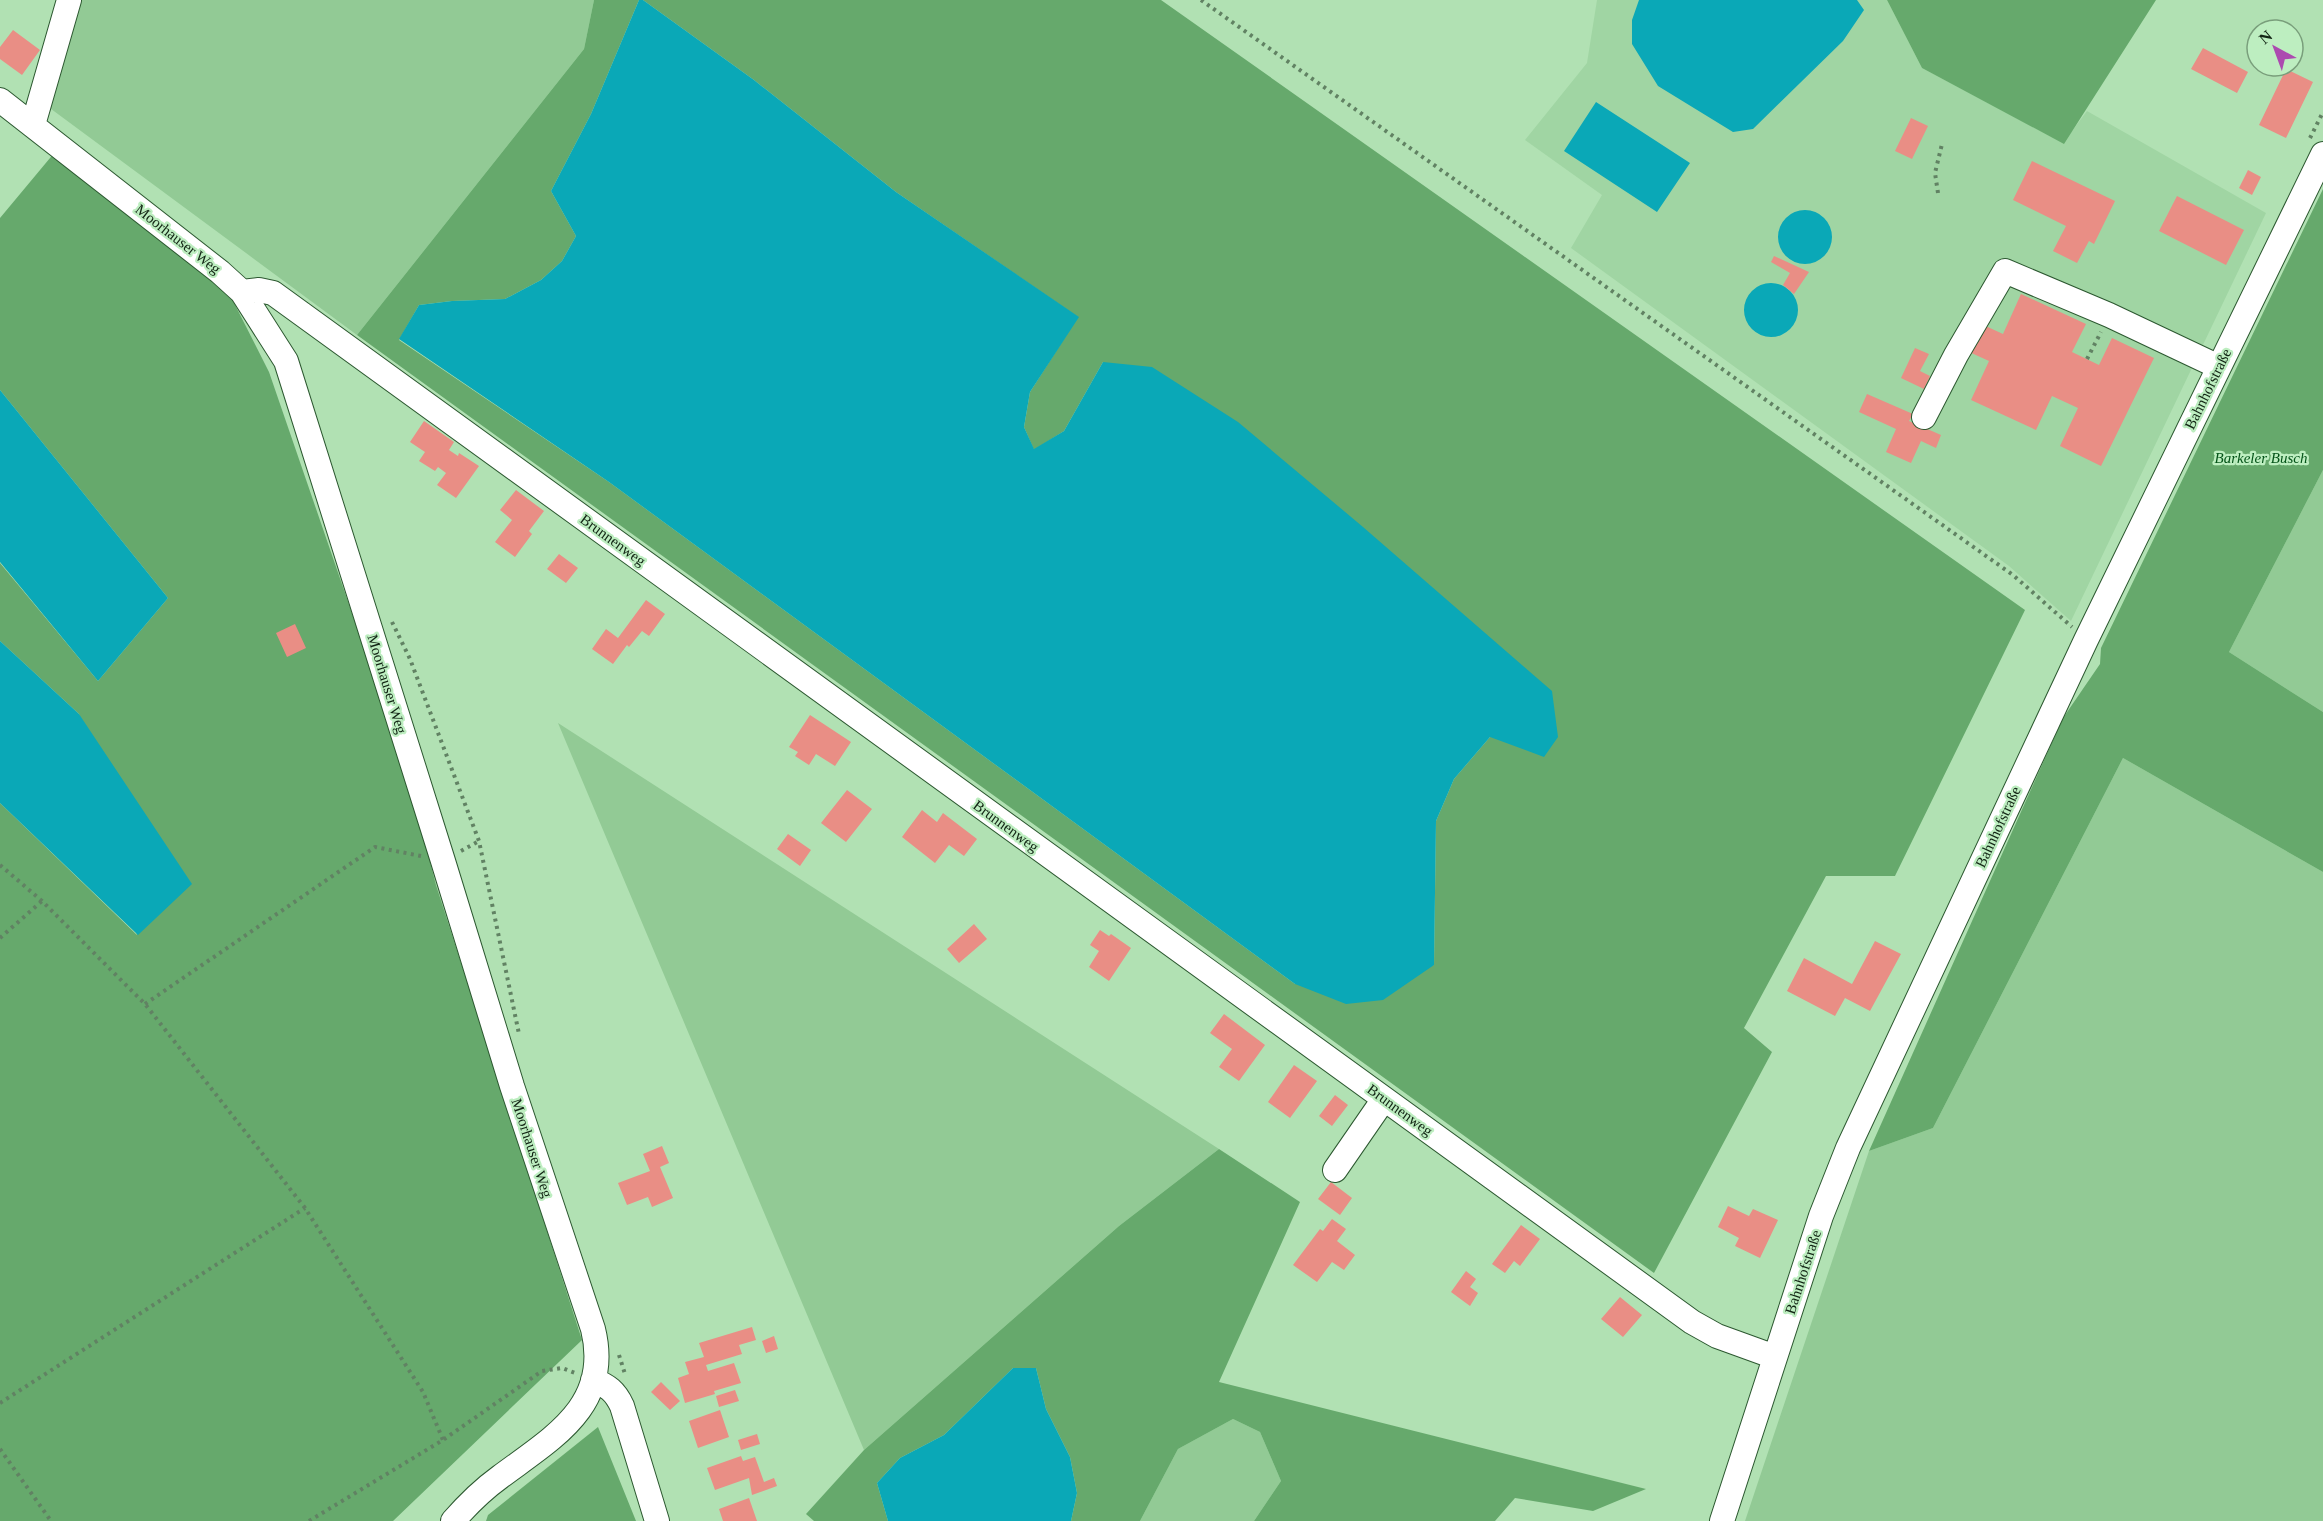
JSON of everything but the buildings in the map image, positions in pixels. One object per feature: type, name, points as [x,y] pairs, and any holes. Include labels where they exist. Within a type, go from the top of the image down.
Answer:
[{"type":"street","points":[[33,125],[69,0]]},
{"type":"street","name":"Moorhauser Weg","points":[[0,100],[220,272],[242,292],[286,361],[515,1097],[593,1329],[597,1349],[597,1365],[593,1380],[580,1409],[567,1426],[546,1445],[498,1478],[471,1501],[453,1521]]},
{"type":"street","name":"Bahnhofstraße","points":[[1722,1521],[1821,1216],[1848,1148],[2086,640],[2323,154]]},
{"type":"street","points":[[1924,417],[1956,355],[2005,271],[2109,315],[2219,367]]},
{"type":"street","name":"Brunnenweg","points":[[242,292],[259,290],[273,293],[1692,1322],[1717,1336],[1775,1357]]},
{"type":"street","points":[[1335,1170],[1384,1099]]},
{"type":"street","points":[[593,1380],[608,1386],[617,1395],[622,1406],[657,1521]]},
{"type":"path","points":[[1202,0],[2013,575],[2086,640]]},
{"type":"path","points":[[1938,193],[1935,172],[1942,144]]},
{"type":"path","points":[[2087,359],[2109,315]]},
{"type":"path","points":[[145,1004],[375,847],[443,861]]},
{"type":"path","points":[[0,865],[42,901],[145,1004],[305,1208],[423,1392],[443,1440]]},
{"type":"path","points":[[0,938],[42,901]]},
{"type":"path","points":[[0,1403],[305,1208]]},
{"type":"path","points":[[309,1521],[443,1440],[542,1371],[562,1368],[593,1380]]},
{"type":"path","points":[[0,1449],[51,1521]]},
{"type":"shaded area","points":[[79,0],[594,0],[584,49],[357,335],[43,103]]},
{"type":"shaded area","points":[[1597,0],[1887,0],[1922,68],[2063,143],[2087,111],[2266,213],[2071,621],[2009,566],[1571,248],[1602,195],[1525,140],[1587,63]]},
{"type":"shaded area","points":[[2323,470],[2323,712],[2229,652]]},
{"type":"shaded area","points":[[558,723],[1219,1149],[1119,1226],[864,1450]]},
{"type":"shaded area","points":[[2123,758],[2323,872],[2323,1521],[1745,1521],[1869,1151],[1933,1128]]},
{"type":"shaded area","points":[[1233,1419],[1260,1432],[1281,1481],[1254,1521],[1140,1521],[1178,1449]]},
{"type":"green space","points":[[594,0],[639,0],[591,114],[551,191],[576,236],[562,261],[541,280],[505,299],[419,305],[399,340],[609,482],[1295,984],[1434,965],[1436,821],[1454,779],[1490,737],[1103,362],[1064,431],[1034,450],[1024,427],[1030,392],[1078,317],[896,192],[754,80],[643,0],[1161,0],[2025,610],[1895,876],[1826,876],[1744,1028],[1772,1052],[1654,1273],[357,335],[584,49]]},
{"type":"green space","points":[[1887,0],[2156,0],[2064,144],[1922,68]]},
{"type":"green space","points":[[60,146],[226,287],[269,372],[408,776],[436,885],[582,1340],[393,1521],[0,1521],[0,803],[137,935],[79,714],[0,641],[0,563],[98,681],[168,598],[0,390],[0,218]]},
{"type":"green space","name":"Barkeler Busch","points":[[2323,189],[2323,470],[2229,652],[2323,712],[2323,872],[2123,758],[1933,1128],[1869,1151],[2063,718],[2100,664],[2101,648]]},
{"type":"green space","points":[[1219,1149],[1300,1202],[1219,1382],[1646,1489],[1593,1511],[1515,1498],[1495,1521],[1254,1521],[1281,1481],[1260,1432],[1233,1419],[1178,1449],[1140,1521],[1071,1521],[1077,1493],[1070,1457],[1046,1409],[1036,1368],[1013,1368],[944,1435],[900,1458],[877,1483],[888,1521],[814,1521],[806,1514],[864,1450],[1119,1226]]},
{"type":"green space","points":[[598,1427],[636,1521],[486,1521],[488,1515]]},
{"type":"water","points":[[639,0],[643,0],[754,80],[896,192],[1079,317],[1030,392],[1024,427],[1034,449],[1064,431],[1103,362],[1152,367],[1238,422],[1552,691],[1558,737],[1544,757],[1490,737],[1454,779],[1436,821],[1434,965],[1383,1000],[1346,1004],[1295,984],[609,482],[399,339],[419,305],[505,299],[541,280],[562,261],[576,236],[551,191],[591,114]]},
{"type":"water","points":[[1639,0],[1857,0],[1864,10],[1843,41],[1753,129],[1733,132],[1658,86],[1632,44],[1632,20]]},
{"type":"water","points":[[1596,102],[1690,163],[1657,212],[1564,151]]},
{"type":"water","points":[[1800,210],[1810,210],[1820,214],[1828,222],[1832,237],[1828,252],[1820,260],[1810,264],[1800,264],[1790,260],[1782,252],[1778,242],[1778,232],[1782,222],[1790,214]]},
{"type":"water","points":[[1766,283],[1776,283],[1786,287],[1794,295],[1798,310],[1794,325],[1786,333],[1776,337],[1766,337],[1756,333],[1748,325],[1744,315],[1744,305],[1748,295],[1756,287]]},
{"type":"water","points":[[0,390],[168,598],[98,681],[0,562]]},
{"type":"water","points":[[0,641],[79,714],[192,884],[138,935],[0,803]]},
{"type":"water","points":[[1013,1368],[1036,1368],[1046,1409],[1070,1457],[1077,1493],[1071,1521],[888,1521],[877,1483],[900,1458],[944,1435]]}]
